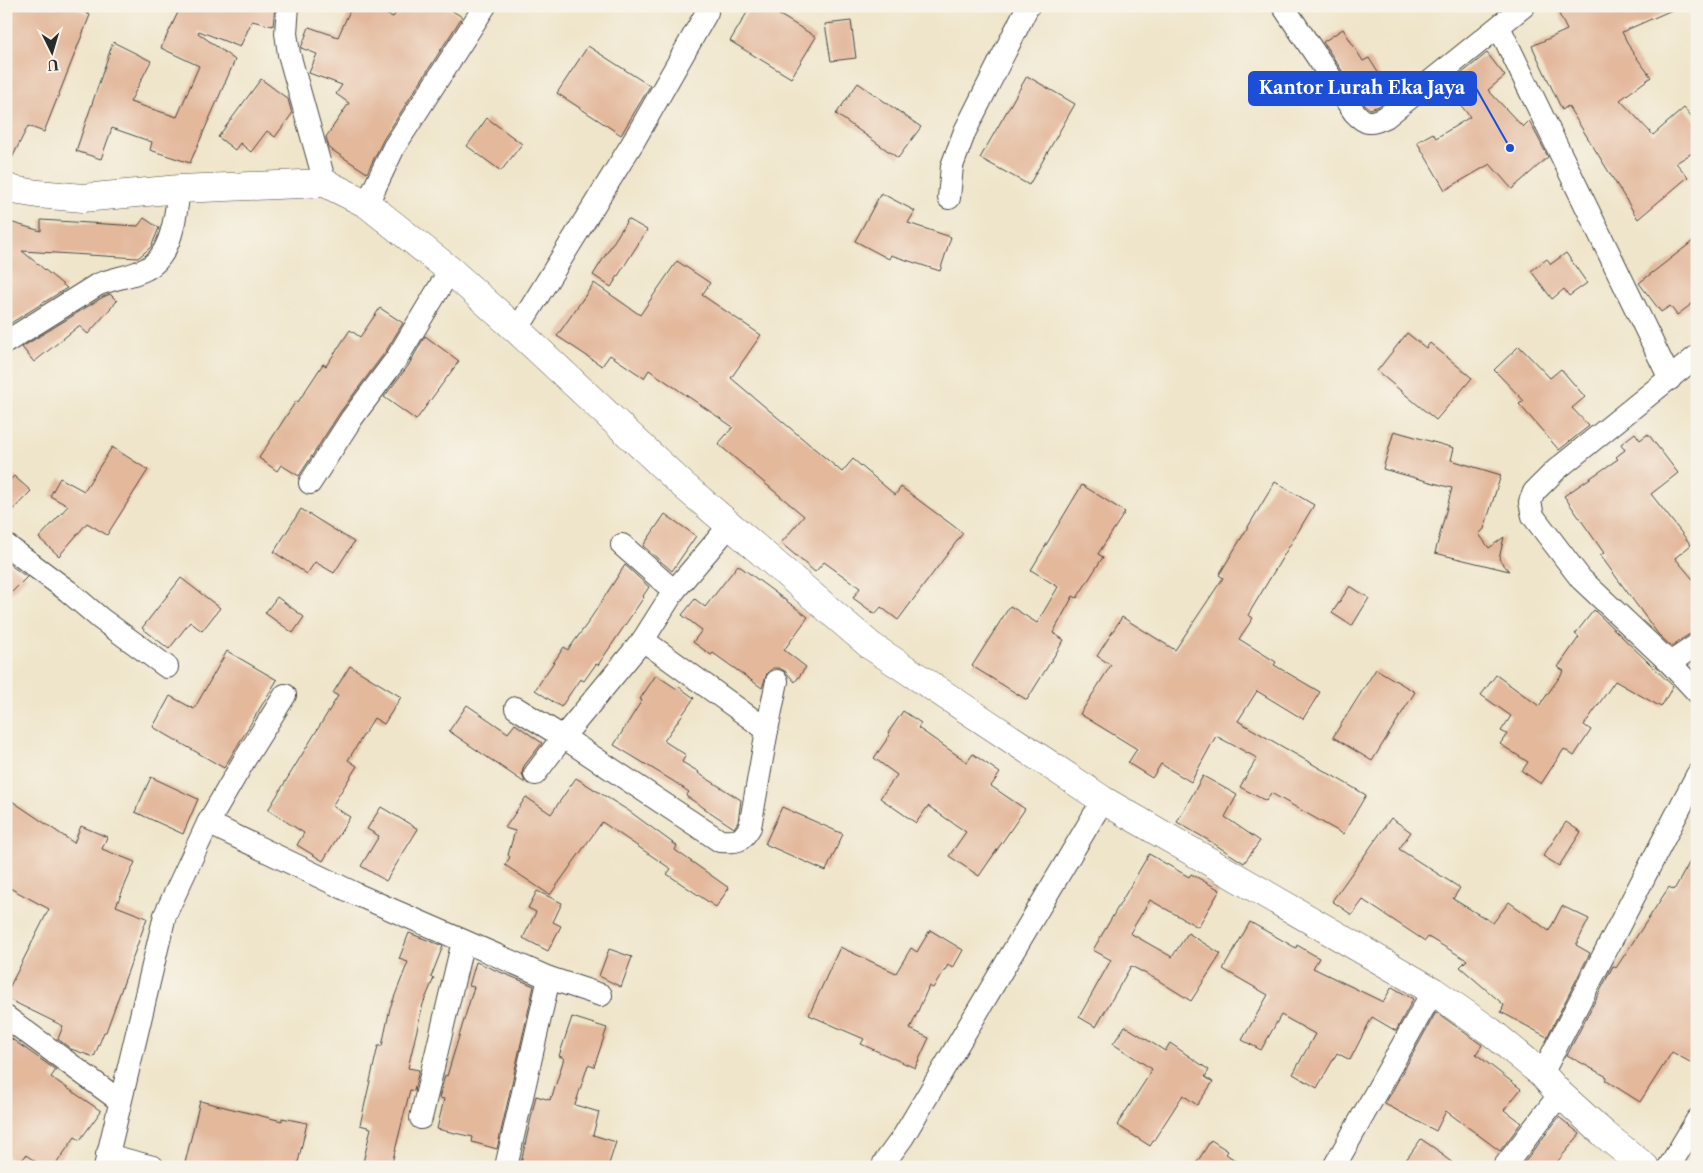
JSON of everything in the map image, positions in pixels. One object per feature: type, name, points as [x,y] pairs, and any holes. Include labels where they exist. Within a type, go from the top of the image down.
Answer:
[{"type":"street","points":[[288,6],[286,34],[289,54],[325,183]]},
{"type":"street","points":[[367,204],[394,147],[486,6]]},
{"type":"street","points":[[949,198],[952,166],[965,131],[1028,6]]},
{"type":"street","points":[[1283,6],[1354,112],[1362,121],[1373,123],[1386,118],[1524,6]]},
{"type":"street","points":[[517,330],[632,144],[707,12]]},
{"type":"street","points":[[1500,27],[1670,379]]},
{"type":"street","points":[[6,187],[38,194],[83,198],[179,188],[325,183],[367,204],[450,270],[683,485],[870,646],[1103,800],[1433,991],[1490,1031],[1551,1084],[1604,1134],[1645,1167]]},
{"type":"street","points":[[6,342],[97,286],[111,279],[145,270],[152,265],[168,243],[174,227],[179,188]]},
{"type":"street","points":[[310,484],[352,418],[397,358],[450,270]]},
{"type":"street","points":[[1697,356],[1556,470],[1534,492],[1530,502],[1532,516],[1581,579],[1670,663],[1697,692]]},
{"type":"street","points":[[535,774],[643,640],[674,590],[730,525]]},
{"type":"street","points":[[6,545],[68,590],[100,619],[167,668]]},
{"type":"street","points":[[622,545],[674,590]]},
{"type":"street","points":[[643,640],[767,730]]},
{"type":"street","points":[[1670,663],[1697,645]]},
{"type":"street","points":[[516,708],[720,841],[734,842],[743,839],[750,827],[767,730],[778,681]]},
{"type":"street","points":[[154,1167],[106,1161],[165,915],[208,823],[285,695]]},
{"type":"street","points":[[1504,1167],[1551,1084],[1697,775]]},
{"type":"street","points":[[884,1167],[884,1164],[903,1137],[1103,800]]},
{"type":"street","points":[[208,823],[358,895],[463,941],[549,978],[601,995]]},
{"type":"street","points":[[421,1118],[463,941]]},
{"type":"street","points":[[506,1167],[549,978]]},
{"type":"street","points":[[1334,1167],[1433,991]]},
{"type":"street","points":[[6,1017],[120,1101]]},
{"type":"street","points":[[1669,1167],[1697,1120]]},
{"type":"building","points":[[6,6],[72,6],[90,15],[44,132],[28,126],[6,170]]},
{"type":"building","points":[[181,6],[275,6],[273,26],[252,21],[240,47],[199,31],[198,33],[235,60],[190,163],[150,150],[152,142],[112,128],[101,159],[76,151],[113,42],[151,61],[130,102],[177,117],[199,66],[161,48]]},
{"type":"building","points":[[352,6],[368,6],[393,17],[400,6],[445,6],[462,17],[383,140],[367,173],[329,148],[326,137],[349,103],[336,94],[342,85],[309,73],[317,54],[301,48],[309,27],[338,37]]},
{"type":"building","points":[[751,6],[765,6],[816,37],[791,78],[730,41]]},
{"type":"building","points":[[1555,6],[1681,6],[1622,32],[1631,50],[1651,77],[1620,100],[1653,135],[1684,108],[1697,122],[1697,150],[1676,163],[1688,177],[1638,219],[1568,106],[1562,110],[1532,46],[1567,30]]},
{"type":"building","points":[[851,21],[856,58],[831,61],[825,24]]},
{"type":"building","points":[[1343,29],[1363,61],[1369,58],[1392,95],[1379,106],[1370,109],[1364,104],[1323,42]]},
{"type":"building","points":[[588,46],[650,86],[621,135],[557,93]]},
{"type":"building","points":[[1487,53],[1505,76],[1488,90],[1523,127],[1529,121],[1548,157],[1512,189],[1490,164],[1445,190],[1417,142],[1433,133],[1436,138],[1470,117],[1446,86]]},
{"type":"building","points":[[1027,76],[1075,104],[1029,185],[980,158]]},
{"type":"building","points":[[261,79],[288,99],[292,114],[275,137],[267,131],[251,152],[240,143],[235,150],[218,137]]},
{"type":"building","points":[[858,83],[921,127],[898,158],[836,114]]},
{"type":"building","points":[[487,118],[522,144],[501,171],[467,146]]},
{"type":"building","points":[[881,193],[915,211],[908,223],[951,237],[940,271],[891,255],[889,259],[855,241]]},
{"type":"building","points":[[144,218],[159,228],[151,247],[138,258],[22,251],[67,288],[6,326],[6,221],[41,231],[41,220],[138,226]]},
{"type":"building","points":[[628,219],[647,230],[611,287],[593,275]]},
{"type":"building","points":[[1697,238],[1697,300],[1677,315],[1670,306],[1661,312],[1639,283]]},
{"type":"building","points":[[1566,253],[1587,283],[1569,296],[1564,289],[1552,299],[1531,271],[1547,259],[1551,264]]},
{"type":"building","points":[[677,261],[710,283],[702,295],[761,335],[731,378],[842,472],[853,459],[895,495],[901,487],[963,533],[898,620],[881,607],[875,614],[853,598],[860,588],[824,562],[815,572],[781,543],[804,516],[718,444],[733,427],[649,370],[644,378],[610,355],[602,366],[557,336],[594,283],[640,315]]},
{"type":"building","points":[[110,294],[117,301],[88,334],[79,326],[34,362],[22,347],[103,297]]},
{"type":"building","points":[[380,308],[403,323],[386,351],[341,411],[299,476],[281,465],[277,471],[259,458],[296,401],[298,402],[323,364],[326,366],[350,330],[360,337]]},
{"type":"building","points":[[1407,333],[1426,348],[1430,343],[1472,378],[1436,420],[1377,371]]},
{"type":"building","points":[[425,336],[459,361],[416,420],[384,397],[408,366]]},
{"type":"building","points":[[1519,346],[1550,378],[1561,369],[1585,397],[1572,408],[1589,426],[1559,450],[1519,404],[1524,401],[1494,370]]},
{"type":"building","points":[[1394,431],[1454,448],[1451,460],[1501,475],[1484,529],[1479,534],[1489,548],[1504,537],[1499,559],[1509,571],[1435,553],[1452,488],[1383,469]]},
{"type":"building","points":[[1635,433],[1640,440],[1648,434],[1678,473],[1651,494],[1691,545],[1675,558],[1697,584],[1697,632],[1690,634],[1671,646],[1658,634],[1600,555],[1604,553],[1564,496],[1618,459],[1616,457],[1625,450],[1621,444]]},
{"type":"building","points":[[112,447],[148,470],[107,535],[87,523],[59,556],[39,538],[68,506],[50,496],[60,478],[84,491]]},
{"type":"building","points":[[14,476],[31,491],[6,517],[6,485]]},
{"type":"building","points":[[1275,482],[1314,505],[1248,615],[1253,618],[1239,639],[1276,662],[1274,665],[1320,692],[1303,719],[1257,691],[1238,721],[1366,795],[1343,834],[1271,793],[1266,801],[1240,787],[1257,758],[1216,736],[1191,782],[1161,764],[1152,778],[1128,763],[1137,749],[1080,714],[1111,665],[1097,656],[1122,617],[1175,650],[1223,578],[1219,575]]},
{"type":"building","points":[[1082,485],[1125,512],[1098,554],[1103,557],[1077,598],[1073,596],[1053,633],[1064,640],[1027,700],[972,666],[1010,606],[1037,623],[1058,587],[1031,570]]},
{"type":"building","points":[[301,509],[354,542],[334,573],[315,562],[307,574],[274,552]]},
{"type":"building","points":[[665,514],[696,536],[672,571],[643,546]]},
{"type":"building","points":[[6,562],[27,577],[6,598]]},
{"type":"building","points":[[625,565],[649,587],[598,665],[596,664],[584,681],[580,679],[561,707],[535,690],[564,647],[568,650],[587,624]]},
{"type":"building","points":[[738,565],[808,617],[784,650],[806,667],[795,682],[785,671],[773,668],[767,673],[762,688],[713,653],[711,655],[693,642],[702,630],[682,615],[695,599],[705,607]]},
{"type":"building","points":[[181,578],[220,608],[202,631],[190,622],[169,649],[142,628]]},
{"type":"building","points":[[1350,586],[1369,598],[1352,626],[1332,613]]},
{"type":"building","points":[[277,597],[304,617],[293,633],[265,613]]},
{"type":"building","points":[[1594,610],[1673,686],[1661,707],[1615,681],[1584,725],[1591,730],[1574,756],[1564,749],[1541,784],[1522,771],[1528,762],[1500,744],[1507,734],[1501,731],[1511,716],[1481,695],[1496,675],[1539,706],[1564,671],[1558,667],[1579,637],[1575,634]]},
{"type":"building","points":[[227,651],[277,680],[224,768],[153,727],[170,696],[194,709]]},
{"type":"building","points":[[350,666],[401,697],[384,724],[374,718],[348,760],[357,766],[332,806],[350,817],[323,861],[297,845],[304,833],[268,810],[338,696],[333,693]]},
{"type":"building","points":[[1376,669],[1415,692],[1372,761],[1333,737]]},
{"type":"building","points":[[656,675],[677,689],[679,687],[694,698],[664,741],[686,755],[682,762],[741,800],[738,822],[734,828],[686,796],[689,792],[614,745]]},
{"type":"building","points":[[467,705],[508,733],[515,724],[542,743],[524,766],[522,773],[525,783],[449,731]]},
{"type":"building","points":[[903,711],[921,723],[918,728],[967,762],[973,754],[1000,773],[991,786],[1025,809],[979,876],[949,856],[966,832],[928,806],[916,823],[880,798],[897,775],[874,758],[890,735],[888,733]]},
{"type":"building","points":[[1203,776],[1237,795],[1225,817],[1260,841],[1244,863],[1177,822]]},
{"type":"building","points":[[151,777],[198,799],[183,834],[135,812]]},
{"type":"building","points":[[576,778],[629,811],[677,846],[675,850],[729,888],[716,907],[667,874],[671,869],[602,822],[550,895],[505,865],[510,857],[508,855],[515,831],[505,828],[526,797],[551,814]]},
{"type":"building","points":[[6,797],[74,843],[81,826],[107,837],[102,849],[135,862],[116,906],[147,918],[106,1032],[104,1032],[94,1057],[71,1049],[58,1039],[63,1026],[6,998],[6,994],[49,909],[6,886]]},
{"type":"building","points":[[381,807],[418,829],[386,881],[361,866],[379,836],[367,829]]},
{"type":"building","points":[[782,807],[843,834],[826,871],[765,844]]},
{"type":"building","points":[[1391,818],[1411,832],[1399,849],[1460,888],[1453,899],[1493,923],[1509,902],[1549,931],[1562,906],[1589,919],[1576,945],[1590,953],[1547,1037],[1501,1012],[1504,1005],[1460,967],[1467,960],[1428,937],[1425,941],[1363,900],[1352,915],[1332,901]]},
{"type":"building","points":[[1566,822],[1581,832],[1559,866],[1543,856]]},
{"type":"building","points":[[1697,849],[1697,1066],[1672,1052],[1640,1102],[1605,1080],[1607,1077],[1567,1055],[1613,966],[1616,968],[1669,887],[1674,890]]},
{"type":"building","points":[[1149,854],[1189,877],[1191,874],[1220,890],[1198,927],[1150,900],[1130,933],[1172,957],[1188,933],[1221,954],[1191,1001],[1131,966],[1096,1027],[1079,1017],[1111,960],[1093,950]]},
{"type":"building","points":[[537,891],[562,903],[553,922],[561,926],[548,951],[523,938],[536,912],[528,908]]},
{"type":"building","points":[[1250,922],[1296,948],[1297,945],[1319,958],[1313,968],[1383,1002],[1392,987],[1413,999],[1396,1031],[1372,1017],[1350,1060],[1337,1053],[1317,1088],[1293,1074],[1315,1034],[1281,1015],[1261,1050],[1242,1040],[1268,995],[1223,969]]},
{"type":"building","points":[[930,930],[963,950],[953,968],[948,965],[933,988],[929,986],[910,1029],[929,1038],[915,1068],[861,1044],[864,1039],[809,1015],[840,947],[896,973],[911,948],[917,952]]},
{"type":"building","points":[[409,933],[443,946],[431,977],[434,978],[423,1004],[408,1068],[419,1070],[414,1091],[410,1090],[391,1167],[362,1167],[371,1128],[360,1125],[378,1046],[382,1046],[390,1008],[408,962],[399,959]]},
{"type":"building","points":[[609,949],[632,957],[621,987],[599,976]]},
{"type":"building","points":[[476,962],[534,986],[497,1149],[472,1142],[473,1137],[437,1129],[444,1099],[439,1098],[474,987],[469,986]]},
{"type":"building","points":[[1436,1012],[1482,1045],[1476,1054],[1521,1089],[1504,1110],[1521,1123],[1500,1151],[1446,1111],[1436,1131],[1385,1104]]},
{"type":"building","points":[[572,1017],[607,1028],[594,1067],[588,1065],[575,1105],[599,1112],[593,1135],[616,1142],[608,1167],[520,1167],[536,1096],[550,1100],[552,1097],[564,1058],[559,1056]]},
{"type":"building","points":[[1125,1026],[1165,1051],[1170,1043],[1209,1070],[1205,1077],[1213,1082],[1197,1105],[1183,1095],[1150,1146],[1117,1125],[1152,1069],[1113,1044]]},
{"type":"building","points":[[6,1035],[56,1070],[51,1077],[101,1111],[80,1140],[75,1137],[54,1167],[43,1167],[26,1155],[19,1164],[6,1155]]},
{"type":"building","points":[[200,1101],[282,1121],[282,1118],[307,1123],[297,1167],[201,1167],[185,1163]]},
{"type":"building","points":[[1559,1117],[1580,1134],[1553,1167],[1521,1167]]},
{"type":"building","points":[[1421,1139],[1443,1154],[1458,1167],[1401,1167]]},
{"type":"building","points":[[1211,1140],[1228,1151],[1226,1154],[1245,1167],[1194,1167]]},
{"type":"place","name":"Kantor Lurah Eka Jaya","points":[[1510,148]]}]
